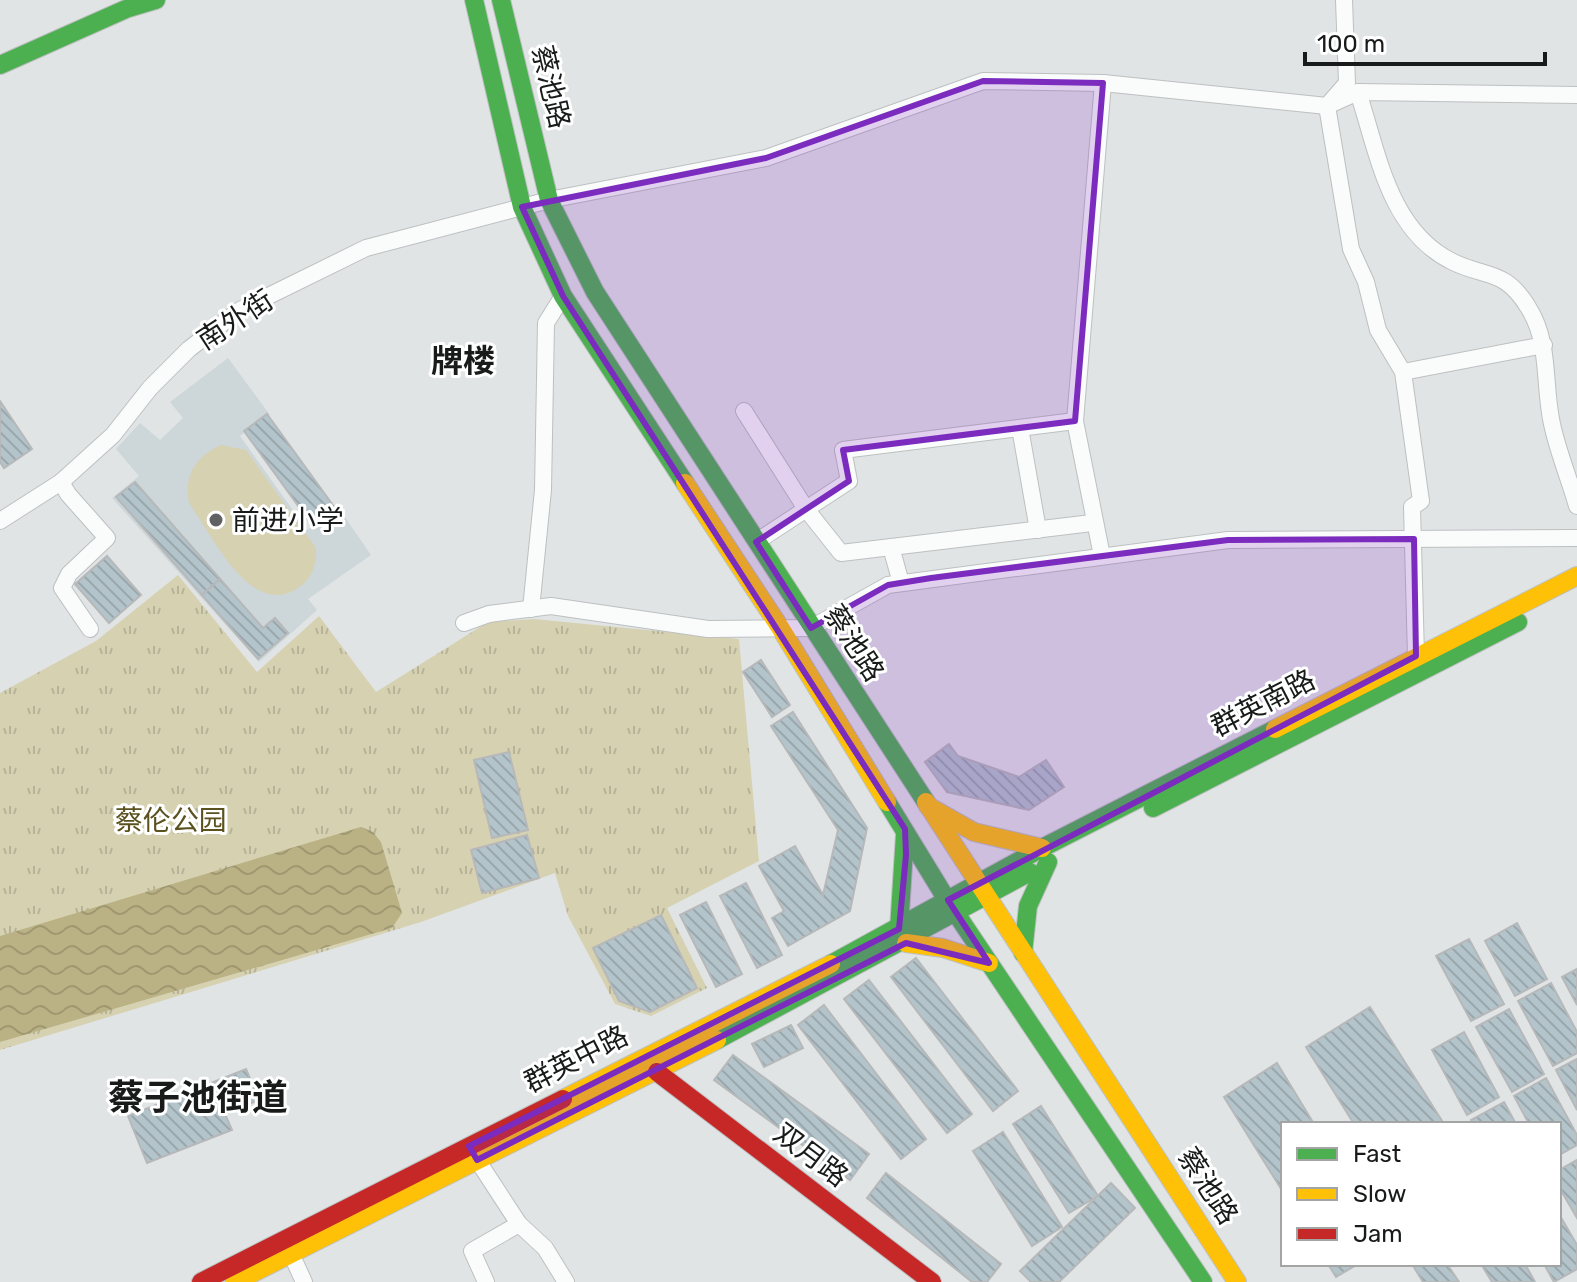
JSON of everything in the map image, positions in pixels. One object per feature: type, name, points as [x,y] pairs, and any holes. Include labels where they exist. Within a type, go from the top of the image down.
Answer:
[{"type":"street","points":[[0,51],[125,0]]},
{"type":"street","points":[[0,65],[126,9],[156,0]]},
{"type":"street","name":"蔡池路","points":[[474,0],[522,207],[563,296],[781,629],[952,906],[1203,1282]]},
{"type":"street","name":"蔡池路","points":[[501,0],[549,200],[595,292],[1237,1282]]},
{"type":"street","points":[[1327,106],[1347,83],[1344,0]]},
{"type":"street","name":"南外街","points":[[0,521],[61,482],[113,435],[150,388],[189,349],[240,310],[366,248],[549,200],[766,158],[983,81],[1103,83],[1327,106]]},
{"type":"street","points":[[1102,556],[1092,523],[1075,421],[1103,83]]},
{"type":"street","points":[[1327,106],[1358,92],[1577,95]]},
{"type":"street","points":[[1358,92],[1397,209],[1420,238],[1452,261],[1495,274],[1512,287],[1532,315],[1544,345],[1552,423],[1577,506]]},
{"type":"street","points":[[1327,106],[1351,249],[1366,282],[1378,330],[1403,372],[1421,501],[1412,507],[1416,656]]},
{"type":"street","points":[[531,609],[543,490],[546,323],[563,296]]},
{"type":"street","points":[[1403,372],[1544,345]]},
{"type":"street","points":[[744,411],[806,509],[841,553],[1092,523]]},
{"type":"street","points":[[756,542],[849,481],[843,450],[1075,421]]},
{"type":"street","points":[[1020,428],[1038,530]]},
{"type":"street","points":[[61,482],[107,538],[69,574],[62,588],[90,629]]},
{"type":"street","points":[[464,623],[489,614],[551,606],[708,629],[811,628],[888,585],[1228,540],[1577,538]]},
{"type":"street","points":[[891,547],[901,583]]},
{"type":"street","name":"群英南路","points":[[980,890],[1416,656],[1577,576]]},
{"type":"street","name":"群英南路","points":[[1045,855],[1577,592]]},
{"type":"street","points":[[926,805],[974,832],[1045,855],[1020,926],[1023,954]]},
{"type":"street","points":[[905,829],[903,936],[989,963]]},
{"type":"street","name":"群英中路","points":[[473,1153],[657,1072],[980,890]]},
{"type":"street","name":"群英中路","points":[[201,1282],[288,1247],[903,936]]},
{"type":"street","name":"双月路","points":[[657,1072],[932,1282]]},
{"type":"street","points":[[473,1153],[519,1224],[545,1248],[566,1282]]},
{"type":"street","points":[[486,1282],[472,1251],[519,1224]]},
{"type":"street","points":[[288,1247],[304,1282]]},
{"type":"street","name":"群英中路","points":[[235,1282],[288,1247]]},
{"type":"highlighted area","points":[[983,81],[1103,83],[1075,421],[843,450],[849,481],[756,542],[811,628],[888,585],[931,578],[1228,540],[1414,539],[1416,656],[948,900],[989,963],[906,943],[477,1160],[469,1146],[899,929],[906,855],[905,829],[563,296],[522,207],[766,158]]},
{"type":"shaded area","name":"前进小学","points":[[228,358],[270,415],[240,436],[307,530],[340,510],[371,555],[308,599],[317,610],[259,662],[112,498],[139,476],[116,449],[140,423],[160,440],[183,418],[170,402]]},
{"type":"green space","points":[[221,445],[246,450],[316,548],[312,572],[295,590],[278,595],[262,592],[247,582],[233,568],[189,503],[188,484],[193,468],[204,455]]},
{"type":"green space","name":"蔡伦公园","points":[[178,575],[257,672],[319,616],[376,692],[488,622],[534,619],[739,639],[759,861],[667,908],[707,988],[651,1016],[615,1004],[568,916],[555,873],[421,922],[0,1050],[0,693],[96,641]]},
{"type":"water","points":[[361,827],[373,832],[381,842],[402,913],[392,928],[0,1042],[0,936]]},
{"type":"building","points":[[0,401],[32,449],[4,468],[0,462]]},
{"type":"building","points":[[267,414],[335,508],[312,525],[244,431]]},
{"type":"building","points":[[135,482],[220,579],[202,595],[116,497]]},
{"type":"building","points":[[107,556],[141,595],[109,623],[75,584]]},
{"type":"building","points":[[220,579],[263,628],[275,618],[288,633],[258,659],[202,595]]},
{"type":"building","points":[[761,660],[790,705],[772,717],[743,672]]},
{"type":"building","points":[[793,712],[867,828],[850,911],[788,946],[772,918],[784,911],[759,866],[795,846],[823,895],[838,830],[771,726]]},
{"type":"building","points":[[949,744],[958,756],[1019,777],[1046,760],[1064,787],[1029,810],[947,792],[925,762]]},
{"type":"building","points":[[509,752],[528,830],[492,838],[474,760]]},
{"type":"building","points":[[527,835],[539,878],[482,893],[471,850]]},
{"type":"building","points":[[746,883],[782,955],[757,968],[720,896]]},
{"type":"building","points":[[706,902],[742,974],[716,987],[680,915]]},
{"type":"building","points":[[661,915],[697,988],[650,1012],[619,1001],[593,948]]},
{"type":"building","points":[[1517,923],[1547,979],[1515,996],[1485,941]]},
{"type":"building","points":[[1469,939],[1504,1004],[1471,1021],[1436,956]]},
{"type":"building","points":[[916,958],[1018,1091],[993,1111],[891,977]]},
{"type":"building","points":[[1577,969],[1577,1005],[1562,977]]},
{"type":"building","points":[[869,980],[972,1114],[947,1133],[844,999]]},
{"type":"building","points":[[1551,983],[1577,1032],[1577,1053],[1553,1066],[1518,1001]]},
{"type":"building","points":[[824,1005],[926,1139],[901,1159],[798,1025]]},
{"type":"building","points":[[1370,1007],[1443,1122],[1353,1122],[1306,1047]]},
{"type":"building","points":[[1509,1009],[1544,1074],[1512,1092],[1476,1027]]},
{"type":"building","points":[[791,1025],[803,1048],[764,1067],[752,1044]]},
{"type":"building","points":[[1464,1032],[1499,1097],[1467,1115],[1432,1050]]},
{"type":"building","points":[[733,1055],[869,1154],[850,1180],[714,1080]]},
{"type":"building","points":[[1577,1059],[1577,1110],[1556,1070]]},
{"type":"building","points":[[1277,1063],[1313,1122],[1281,1122],[1281,1189],[1224,1097]]},
{"type":"building","points":[[246,1069],[259,1100],[225,1114],[232,1130],[147,1163],[128,1116]]},
{"type":"building","points":[[1546,1078],[1577,1135],[1577,1145],[1561,1154],[1561,1122],[1528,1122],[1514,1096]]},
{"type":"building","points":[[1504,1102],[1515,1122],[1472,1122],[1471,1120]]},
{"type":"building","points":[[1041,1106],[1098,1196],[1069,1213],[1013,1124]]},
{"type":"building","points":[[1003,1132],[1062,1227],[1032,1246],[973,1151]]},
{"type":"building","points":[[1577,1160],[1577,1218],[1561,1190],[1561,1169]]},
{"type":"building","points":[[886,1173],[1001,1264],[987,1282],[972,1282],[867,1198]]},
{"type":"building","points":[[1111,1183],[1135,1208],[1059,1282],[1031,1282],[1020,1271]]},
{"type":"building","points":[[1561,1217],[1577,1245],[1577,1269],[1554,1282],[1545,1266],[1561,1266]]},
{"type":"building","points":[[1329,1266],[1355,1266],[1336,1277]]},
{"type":"building","points":[[1413,1266],[1448,1266],[1459,1282],[1423,1282]]},
{"type":"building","points":[[1482,1266],[1526,1266],[1535,1282],[1492,1282]]},
{"type":"traffic: fast","points":[[0,65],[126,9],[156,0]]},
{"type":"traffic: fast","points":[[474,0],[522,207],[563,296],[685,483]]},
{"type":"traffic: fast","points":[[501,0],[549,200],[595,292],[926,802]]},
{"type":"traffic: fast","points":[[1153,808],[1518,622]]},
{"type":"traffic: fast","points":[[831,964],[1042,848],[1275,729]]},
{"type":"traffic: fast","points":[[887,802],[947,900],[1203,1282]]},
{"type":"traffic: fast","points":[[899,929],[905,834]]},
{"type":"traffic: fast","points":[[1023,953],[1028,906],[1048,862]]},
{"type":"traffic: fast","points":[[717,1040],[1030,872]]},
{"type":"traffic: slow","points":[[685,483],[781,629],[887,802]]},
{"type":"traffic: slow","points":[[1275,729],[1577,576]]},
{"type":"traffic: slow","points":[[926,802],[1237,1282]]},
{"type":"traffic: slow","points":[[928,806],[974,832],[1042,848]]},
{"type":"traffic: slow","points":[[906,943],[943,948],[989,963]]},
{"type":"traffic: slow","points":[[563,1099],[831,964]]},
{"type":"traffic: slow","points":[[235,1282],[717,1040]]},
{"type":"traffic: jam","points":[[657,1072],[932,1282]]},
{"type":"traffic: jam","points":[[201,1282],[563,1099]]},
{"type":"place","name":"前进小学","points":[[216,520]]},
{"type":"district","name":"牌楼","points":[[463,361]]},
{"type":"district","name":"蔡子池街道","points":[[198,1097]]}]
